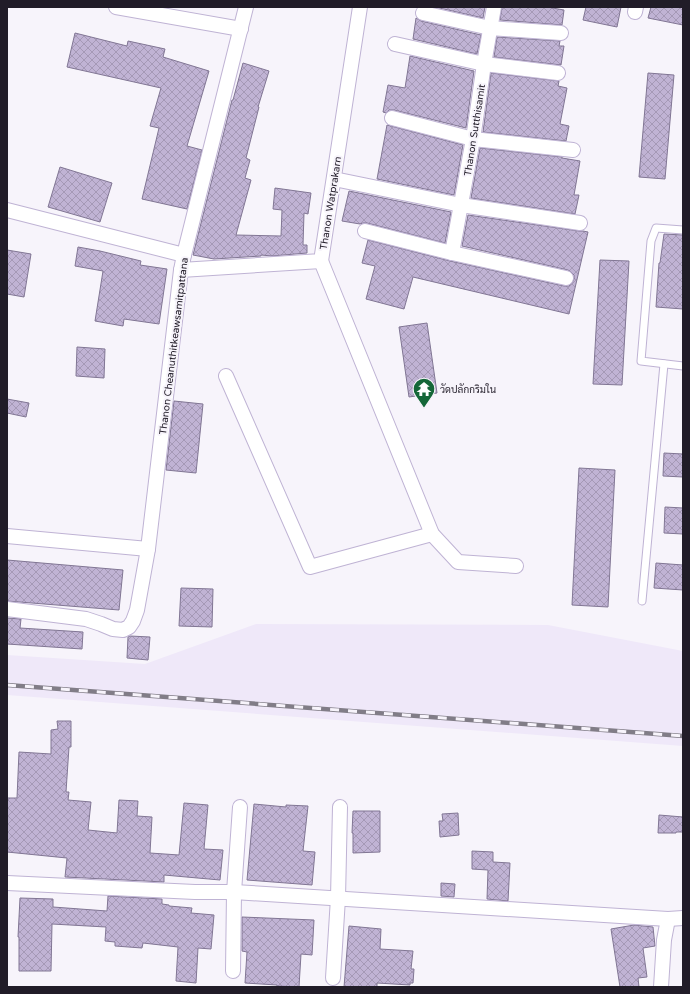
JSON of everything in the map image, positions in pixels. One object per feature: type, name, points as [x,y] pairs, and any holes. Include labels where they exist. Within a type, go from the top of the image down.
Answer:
[{"type":"street","points":[[116,7],[241,29]]},
{"type":"street","name":"Thanon Cheanuthitkeawsamitpattana","points":[[7,609],[86,619],[113,629],[123,630],[129,627],[137,610],[148,548],[181,270],[246,7]]},
{"type":"street","name":"Thanon Watprakarn","points":[[181,270],[321,261],[360,7]]},
{"type":"street","name":"Thanon Sutthisamit","points":[[452,253],[473,139],[494,7]]},
{"type":"street","points":[[423,13],[490,28],[561,33]]},
{"type":"street","points":[[395,44],[484,64],[558,73]]},
{"type":"street","points":[[392,118],[473,139],[573,150]]},
{"type":"street","points":[[334,179],[461,205],[580,223]]},
{"type":"street","points":[[7,210],[184,255]]},
{"type":"street","points":[[365,230],[452,253],[566,278]]},
{"type":"street","points":[[321,261],[432,534],[458,562],[516,566]]},
{"type":"street","points":[[226,376],[310,567],[432,534]]},
{"type":"street","points":[[7,536],[148,548]]},
{"type":"street","points":[[233,971],[234,892],[240,807]]},
{"type":"street","points":[[333,978],[338,898],[340,807]]},
{"type":"street","points":[[7,883],[195,892],[234,892],[668,919],[683,918]]},
{"type":"street","points":[[661,987],[664,940],[668,919]]},
{"type":"lane","points":[[683,230],[656,228],[651,241],[641,361],[683,366]]},
{"type":"lane","points":[[642,601],[664,364]]},
{"type":"shaded area","points":[[256,624],[548,625],[683,651],[683,746],[7,695],[7,655],[145,664]]},
{"type":"building","points":[[435,7],[485,7],[483,18]]},
{"type":"building","points":[[502,7],[547,7],[564,10],[562,25],[500,20]]},
{"type":"building","points":[[586,7],[621,7],[617,27],[583,20]]},
{"type":"building","points":[[651,7],[683,7],[683,25],[648,18]]},
{"type":"building","points":[[416,18],[421,21],[481,35],[477,54],[413,39]]},
{"type":"building","points":[[75,33],[127,46],[128,41],[165,49],[163,57],[209,71],[187,146],[202,150],[187,209],[142,199],[159,128],[150,126],[161,88],[67,67]]},
{"type":"building","points":[[497,37],[560,41],[559,46],[564,46],[561,65],[494,57]]},
{"type":"building","points":[[410,56],[474,71],[466,128],[394,110],[389,110],[386,113],[383,112],[388,85],[405,88]]},
{"type":"building","points":[[243,63],[269,71],[258,107],[246,158],[250,160],[245,178],[251,180],[236,235],[281,236],[282,210],[273,209],[275,188],[311,193],[308,214],[304,213],[303,245],[307,245],[307,253],[214,259],[193,255],[232,100]]},
{"type":"building","points":[[491,73],[559,81],[558,86],[567,88],[560,124],[569,126],[566,141],[483,132]]},
{"type":"building","points":[[648,73],[674,75],[665,179],[639,177]]},
{"type":"building","points":[[387,125],[463,145],[454,195],[377,179]]},
{"type":"building","points":[[480,148],[562,157],[580,161],[574,195],[579,195],[575,214],[471,198]]},
{"type":"building","points":[[60,167],[112,183],[100,222],[48,207]]},
{"type":"building","points":[[349,191],[451,212],[445,243],[367,223],[360,224],[342,221]]},
{"type":"building","points":[[468,215],[588,232],[569,314],[413,277],[404,309],[366,299],[375,266],[362,263],[368,240],[450,261],[564,286],[569,286],[572,283],[574,275],[568,270],[462,246]]},
{"type":"building","points":[[664,234],[683,235],[683,309],[656,307],[659,263]]},
{"type":"building","points":[[78,247],[141,261],[140,265],[167,269],[159,324],[124,319],[123,326],[95,321],[103,271],[75,266]]},
{"type":"building","points":[[7,250],[31,254],[24,297],[7,294]]},
{"type":"building","points":[[600,260],[629,261],[622,385],[593,384]]},
{"type":"building","points":[[427,323],[437,393],[409,397],[399,327]]},
{"type":"building","points":[[77,347],[105,349],[104,378],[76,376]]},
{"type":"building","points":[[7,399],[29,403],[26,417],[7,413]]},
{"type":"building","points":[[174,401],[203,404],[196,473],[166,470]]},
{"type":"building","points":[[664,453],[683,454],[683,477],[663,476]]},
{"type":"building","points":[[579,468],[615,470],[608,607],[572,605]]},
{"type":"building","points":[[665,507],[683,508],[683,534],[664,533]]},
{"type":"building","points":[[7,560],[123,570],[119,610],[7,601]]},
{"type":"building","points":[[656,563],[683,565],[683,590],[654,588]]},
{"type":"building","points":[[181,588],[213,589],[212,627],[179,626]]},
{"type":"building","points":[[7,618],[21,619],[20,628],[83,632],[82,649],[7,644]]},
{"type":"building","points":[[128,637],[150,637],[148,660],[127,658]]},
{"type":"building","points":[[57,721],[71,721],[71,747],[69,747],[66,792],[69,792],[68,800],[91,802],[88,830],[117,833],[119,800],[138,801],[137,816],[152,817],[150,853],[179,855],[184,803],[208,805],[204,849],[223,850],[220,880],[164,875],[164,882],[65,877],[67,858],[7,852],[7,798],[17,798],[19,752],[51,754],[51,730],[58,729]]},
{"type":"building","points":[[254,804],[286,807],[286,805],[308,806],[303,851],[315,852],[312,885],[247,880]]},
{"type":"building","points":[[353,811],[380,811],[380,852],[353,853]]},
{"type":"building","points":[[458,813],[459,835],[440,837],[439,821],[443,821],[442,814]]},
{"type":"building","points":[[659,815],[683,817],[683,832],[658,833]]},
{"type":"building","points":[[472,851],[493,852],[493,862],[510,863],[508,901],[487,899],[488,870],[472,869]]},
{"type":"building","points":[[441,883],[455,884],[454,897],[441,896]]},
{"type":"building","points":[[108,896],[162,899],[162,904],[192,908],[191,913],[214,915],[211,949],[198,948],[196,983],[176,981],[178,947],[143,943],[142,948],[115,946],[115,942],[105,941],[106,927],[52,924],[51,971],[19,971],[18,937],[20,898],[53,899],[53,907],[107,911]]},
{"type":"building","points":[[242,917],[314,920],[312,955],[301,954],[299,987],[245,983],[247,952],[242,951]]},
{"type":"building","points":[[634,925],[653,927],[655,946],[643,948],[647,977],[638,978],[639,987],[620,987],[611,929]]},
{"type":"building","points":[[349,926],[381,929],[380,949],[413,951],[411,969],[414,969],[413,983],[410,983],[410,985],[377,983],[377,987],[344,987]]},
{"type":"railway","points":[[7,685],[683,736]]},
{"type":"place","name":"วัดปลักกริมใน","points":[[424,408]]}]
